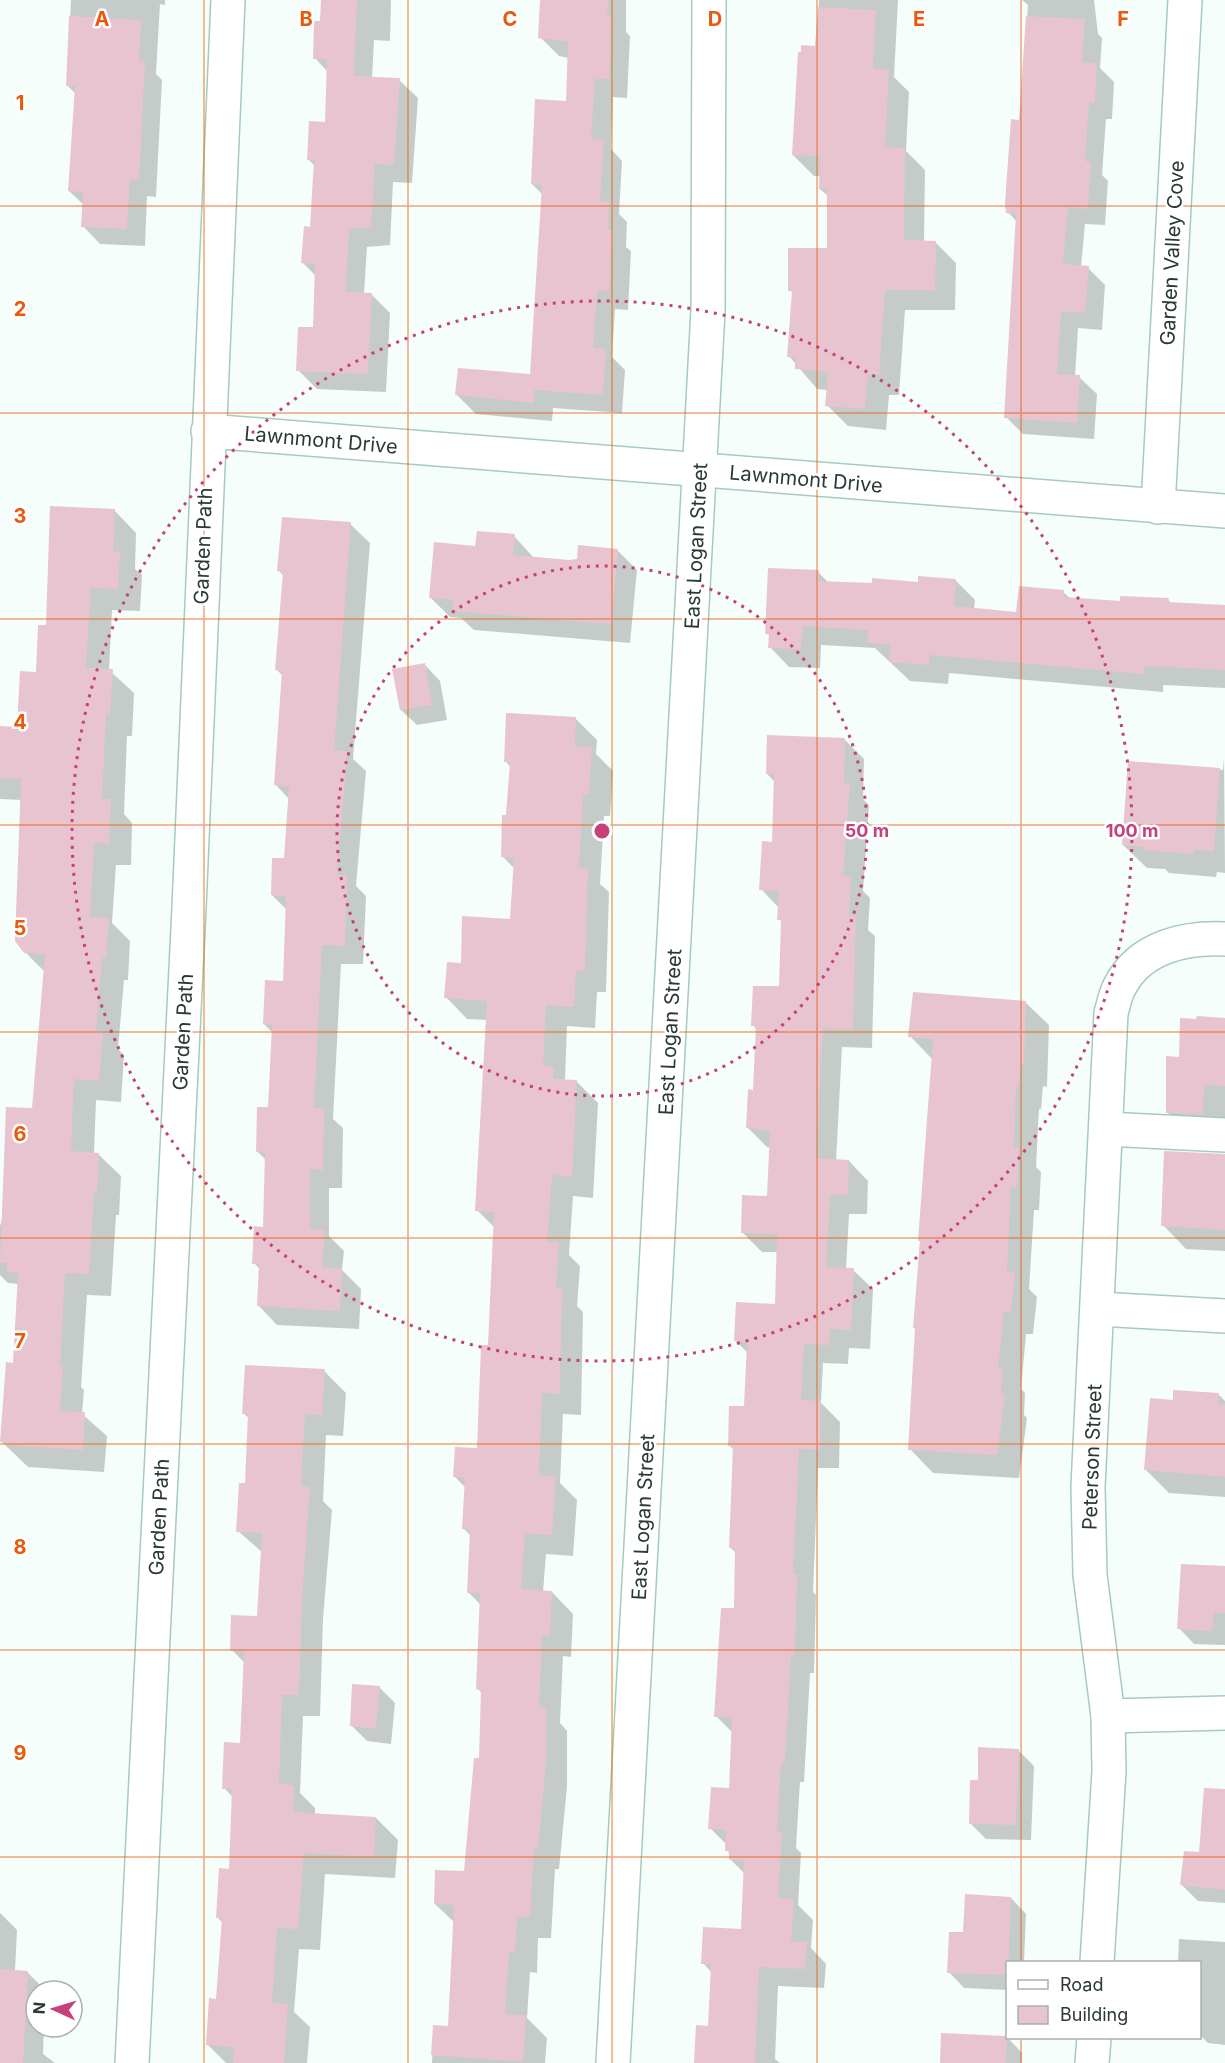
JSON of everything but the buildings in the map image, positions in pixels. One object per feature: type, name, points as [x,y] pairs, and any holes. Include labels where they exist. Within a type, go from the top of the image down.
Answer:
[{"type":"street","name":"Garden Path","points":[[132,2063],[189,908],[228,0]]},
{"type":"street","name":"East Logan Street","points":[[613,2063],[708,310],[709,0]]},
{"type":"street","name":"Garden Valley Cove","points":[[1158,507],[1185,0]]},
{"type":"street","name":"Lawnmont Drive","points":[[208,431],[1225,511]]},
{"type":"street","name":"Peterson Street","points":[[1097,1961],[1109,1771],[1108,1716],[1090,1575],[1088,1487],[1111,1013],[1120,985],[1142,961],[1159,949],[1182,941],[1225,939]]},
{"type":"street","points":[[1106,1129],[1225,1135]]},
{"type":"street","points":[[1098,1309],[1225,1316]]},
{"type":"street","points":[[1108,1716],[1225,1713]]},
{"type":"street","points":[[1092,2063],[1094,2039]]}]
